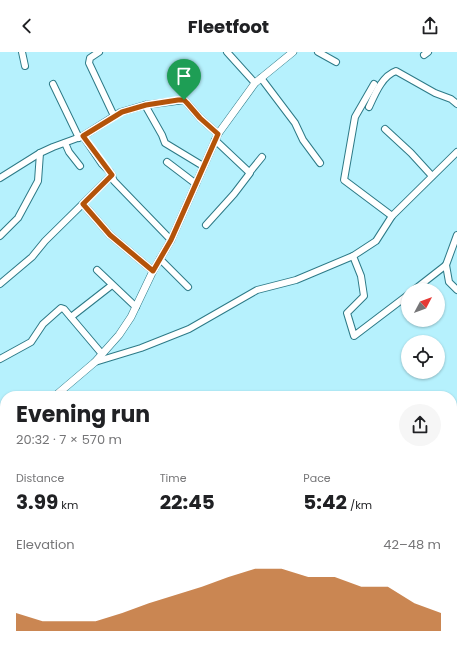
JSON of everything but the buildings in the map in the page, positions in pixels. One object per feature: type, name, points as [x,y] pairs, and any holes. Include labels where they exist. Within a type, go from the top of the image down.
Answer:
[{"type":"main road","points":[[61,391],[95,362],[119,335],[131,317],[153,271],[171,240],[216,137],[258,81],[293,52]]},
{"type":"street","points":[[22,52],[25,66]]},
{"type":"street","points":[[99,52],[90,58],[89,62],[114,116]]},
{"type":"street","points":[[227,52],[258,81],[295,123],[303,140],[320,162]]},
{"type":"street","points":[[318,52],[336,62]]},
{"type":"street","points":[[369,107],[385,78],[396,71],[435,93],[451,99],[457,104]]},
{"type":"street","points":[[53,84],[81,137],[112,175],[114,182],[171,240]]},
{"type":"street","points":[[374,84],[355,117],[344,180],[392,216]]},
{"type":"street","points":[[0,178],[40,153],[81,137],[122,112],[146,105],[184,100],[249,173]]},
{"type":"street","points":[[146,105],[165,143],[203,166]]},
{"type":"street","points":[[385,129],[411,153],[432,176]]},
{"type":"street","points":[[65,143],[69,152],[80,166]]},
{"type":"street","points":[[95,362],[141,348],[189,329],[257,290],[296,280],[353,256],[376,241],[392,216],[457,152]]},
{"type":"street","points":[[0,236],[18,218],[38,181],[40,153]]},
{"type":"street","points":[[206,225],[241,186],[262,157]]},
{"type":"street","points":[[167,162],[196,184]]},
{"type":"street","points":[[0,284],[32,257],[45,241],[112,175]]},
{"type":"street","points":[[83,204],[110,235],[153,271]]},
{"type":"street","points":[[457,235],[446,265],[449,282],[457,290]]},
{"type":"street","points":[[353,256],[361,276],[364,296],[347,313],[354,336],[401,300]]},
{"type":"street","points":[[160,259],[188,287]]},
{"type":"street","points":[[423,283],[446,265]]},
{"type":"street","points":[[97,270],[136,307]]},
{"type":"street","points":[[71,317],[112,285]]},
{"type":"street","points":[[0,360],[31,342],[43,324],[59,309],[64,309],[102,354]]},
{"type":"route","points":[[184,100],[200,118],[218,134],[171,240],[153,271],[110,235],[83,204],[112,175],[102,164],[83,136],[122,112],[146,105],[184,100]]}]
